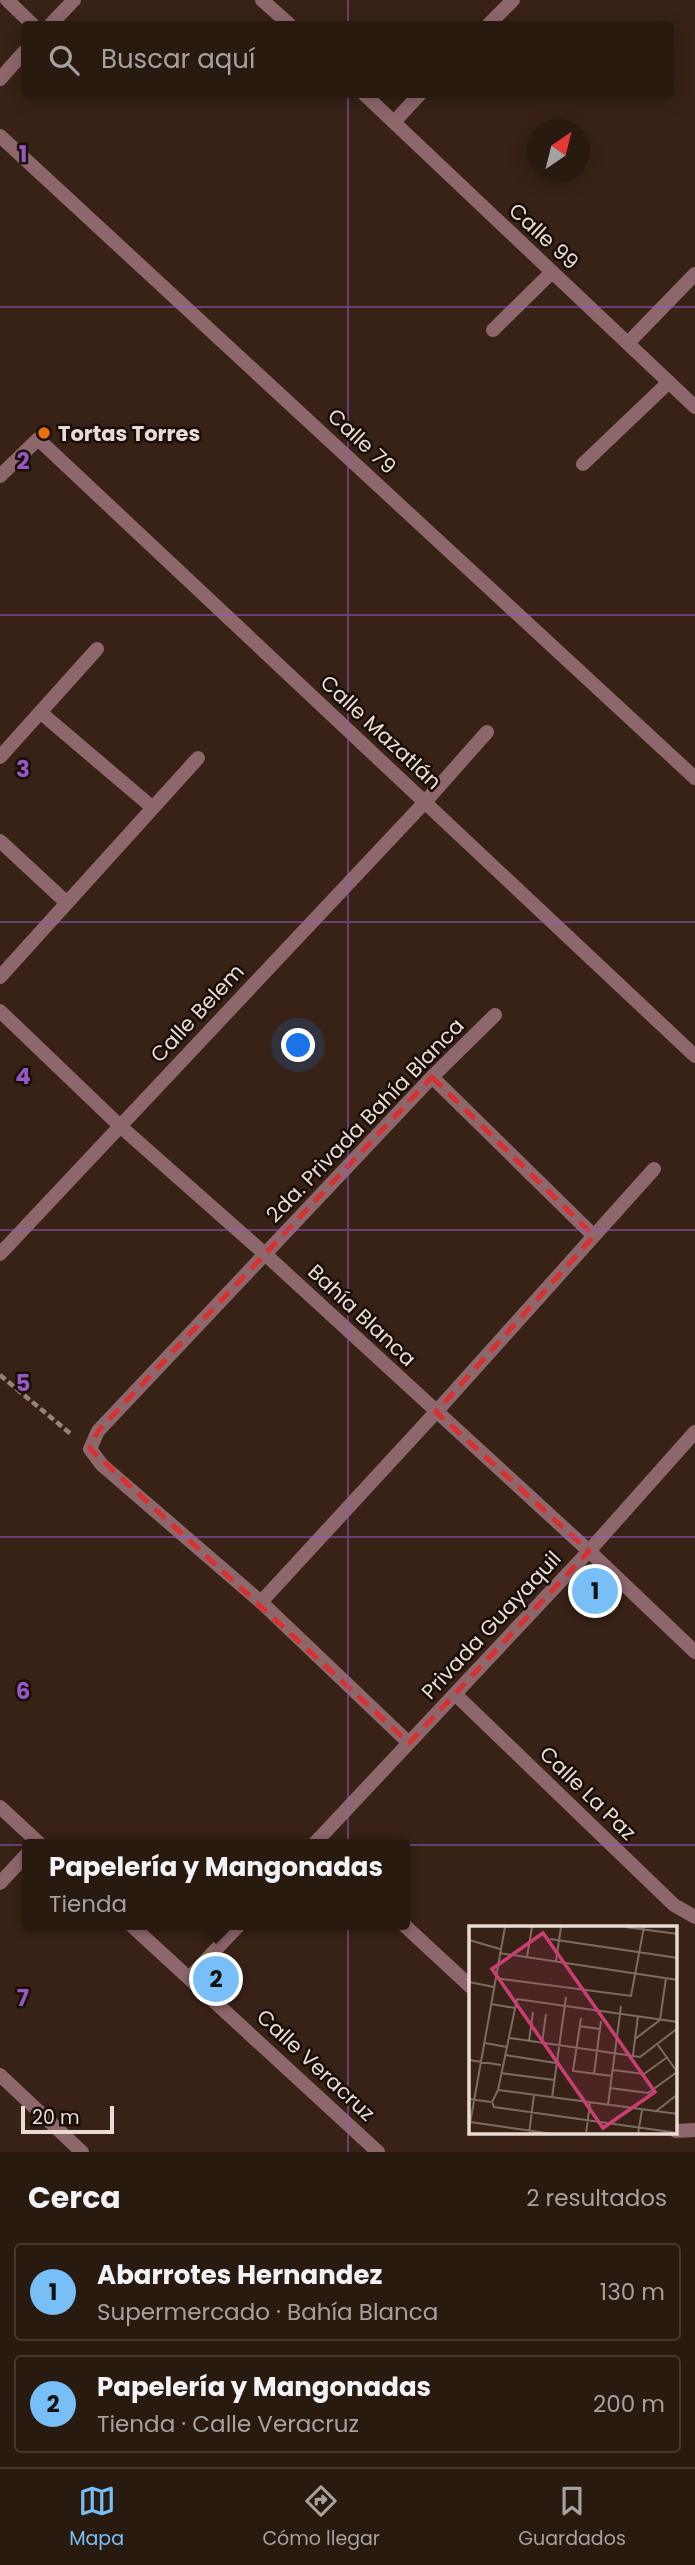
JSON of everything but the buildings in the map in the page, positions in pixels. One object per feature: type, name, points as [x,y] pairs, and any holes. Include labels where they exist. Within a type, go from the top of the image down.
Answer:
[{"type":"street","points":[[8,0],[29,21]]},
{"type":"street","points":[[54,21],[74,0]]},
{"type":"street","points":[[262,0],[286,21]]},
{"type":"street","points":[[492,21],[513,0]]},
{"type":"street","points":[[0,79],[21,55]]},
{"type":"street","name":"Calle 99","points":[[368,98],[695,407]]},
{"type":"street","points":[[394,122],[416,98]]},
{"type":"street","name":"Calle 79","points":[[0,136],[695,778]]},
{"type":"street","points":[[493,330],[552,272]]},
{"type":"street","points":[[628,343],[695,274]]},
{"type":"street","points":[[583,464],[669,382]]},
{"type":"street","name":"Calle Mazatlán","points":[[0,476],[38,439],[695,1056]]},
{"type":"street","points":[[0,757],[97,649]]},
{"type":"street","points":[[40,712],[153,808]]},
{"type":"street","name":"Calle Belem","points":[[0,1254],[425,802],[487,732]]},
{"type":"street","points":[[0,977],[198,758]]},
{"type":"street","points":[[0,841],[67,903]]},
{"type":"street","name":"Bahía Blanca","points":[[0,1011],[120,1126],[266,1255],[589,1551],[695,1652]]},
{"type":"street","name":"2da. Privada Bahía Blanca","points":[[90,1449],[98,1431],[432,1077],[495,1015]]},
{"type":"street","points":[[432,1077],[594,1236]]},
{"type":"street","points":[[261,1602],[654,1169]]},
{"type":"street","name":"Privada Guayaquil","points":[[320,1839],[589,1551],[695,1432]]},
{"type":"street","points":[[90,1449],[102,1465],[261,1602],[409,1743]]},
{"type":"street","name":"Calle La Paz","points":[[455,1694],[674,1905],[695,1917]]},
{"type":"street","points":[[0,1807],[33,1839]]},
{"type":"street","points":[[0,1883],[22,1859]]},
{"type":"street","name":"Calle Veracruz","points":[[137,1930],[378,2152]]},
{"type":"street","points":[[190,1977],[234,1930]]},
{"type":"street","points":[[409,1930],[469,1985]]},
{"type":"street","points":[[0,2075],[82,2152]]},
{"type":"path","points":[[0,1375],[90,1449]]},
{"type":"highlighted area","points":[[432,1077],[594,1236],[436,1412],[589,1551],[409,1743],[90,1449],[98,1431]]},
{"type":"place","name":"Tortas Torres","points":[[44,433]]},
{"type":"place","name":"Abarrotes Hernandez","points":[[595,1591]]},
{"type":"place","name":"Papelería y Mangonadas","points":[[216,1979]]}]
